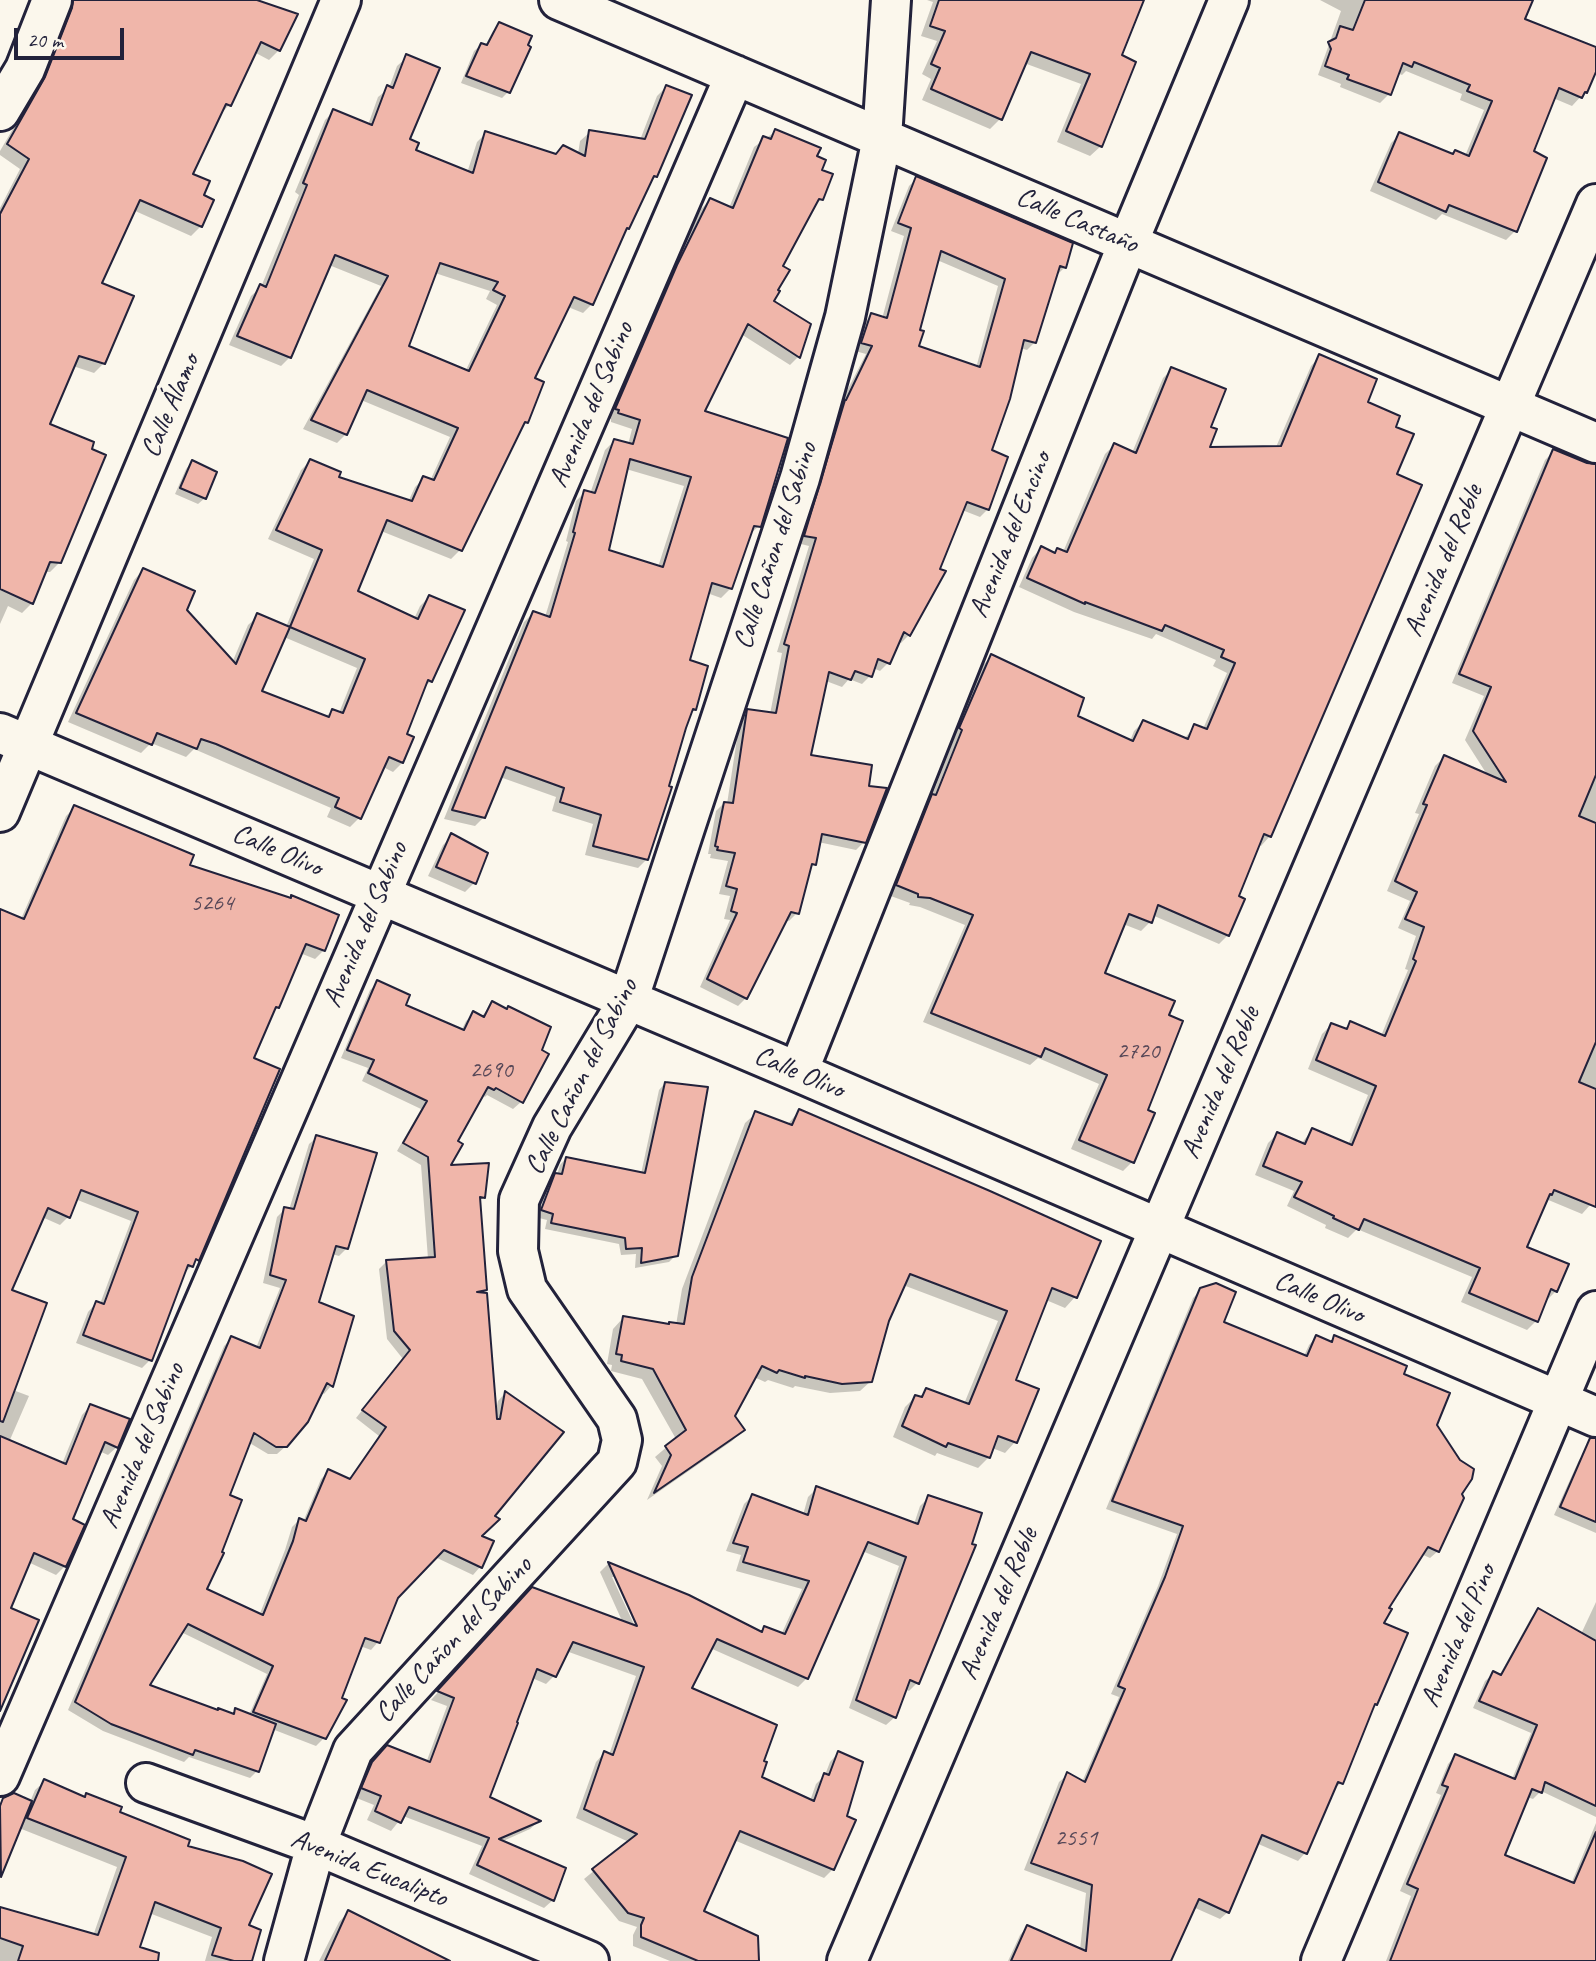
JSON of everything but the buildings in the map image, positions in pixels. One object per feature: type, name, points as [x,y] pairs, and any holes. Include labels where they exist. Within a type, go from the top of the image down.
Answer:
[{"type":"street","points":[[0,111],[25,69],[52,0]]},
{"type":"street","name":"Calle Álamo","points":[[0,812],[15,739],[341,0]]},
{"type":"street","name":"Calle Castaño","points":[[559,0],[1596,443]]},
{"type":"street","name":"Calle Cañon del Sabino","points":[[284,1961],[316,1845],[353,1750],[617,1462],[622,1440],[617,1419],[527,1289],[518,1251],[519,1200],[552,1127],[628,1000],[800,478],[845,317],[882,138],[891,0]]},
{"type":"street","name":"Avenida del Encino","points":[[798,1072],[1128,243],[1229,0]]},
{"type":"street","name":"Avenida del Sabino","points":[[0,1776],[11,1722],[379,895],[735,75]]},
{"type":"street","name":"Avenida del Roble","points":[[846,1961],[1596,204]]},
{"type":"street","name":"Calle Olivo","points":[[15,739],[798,1072],[1596,1417]]},
{"type":"street","name":"Avenida del Pino","points":[[1321,1961],[1596,1311]]},
{"type":"street","name":"Avenida Eucalipto","points":[[146,1783],[316,1845],[589,1961]]}]
